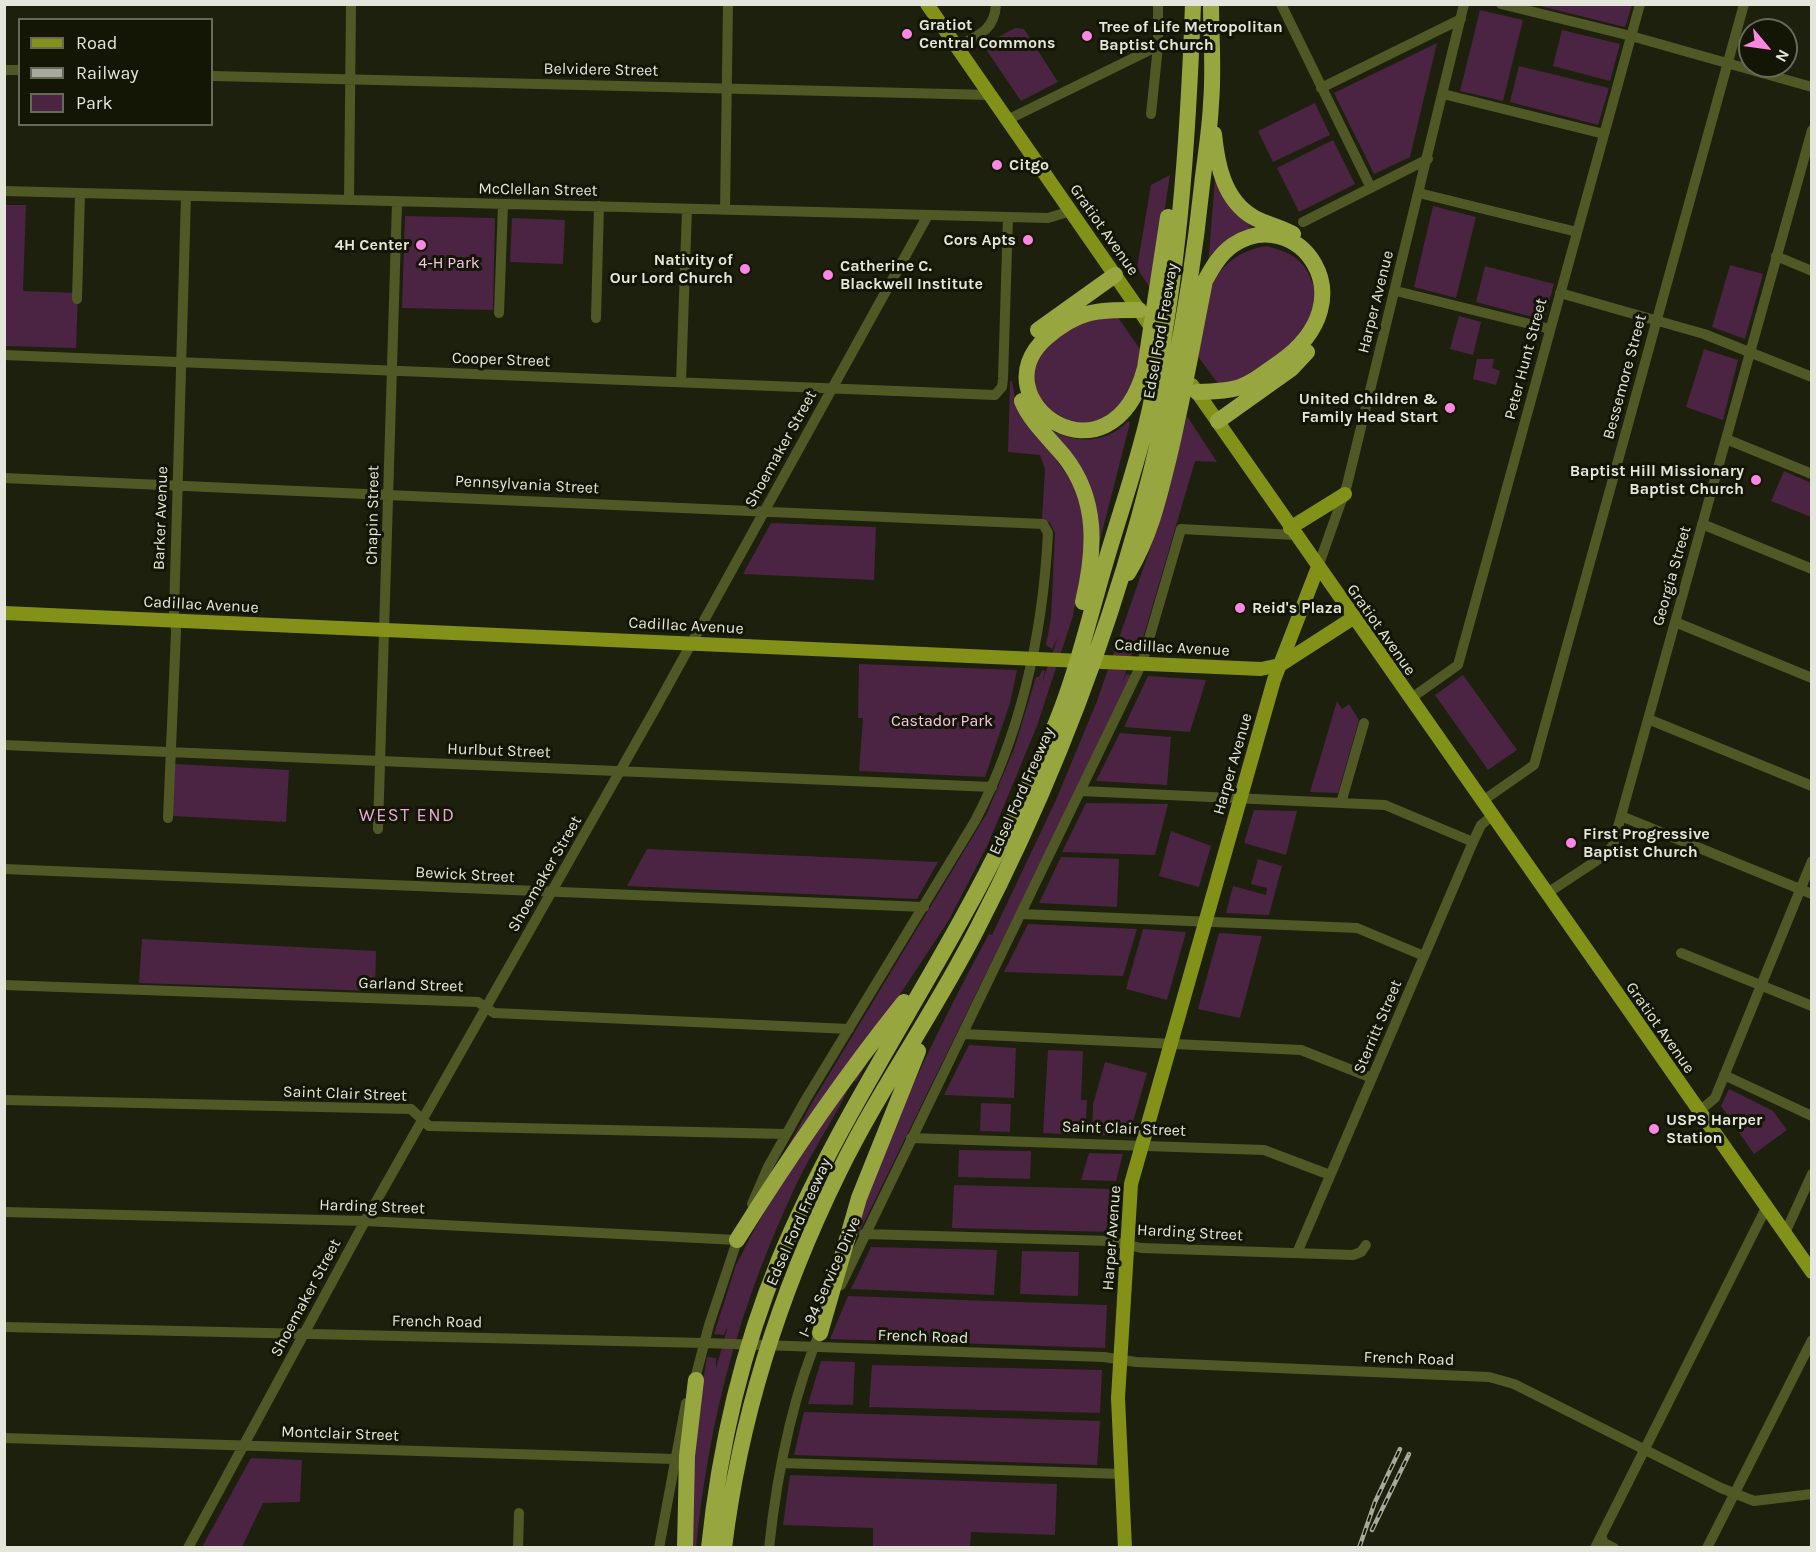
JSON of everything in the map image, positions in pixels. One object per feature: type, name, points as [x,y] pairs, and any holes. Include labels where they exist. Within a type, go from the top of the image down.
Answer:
[{"type":"highway","name":"Edsel Ford Freeway","points":[[709,1548],[718,1484],[738,1392],[754,1326],[778,1261],[835,1143],[966,912],[1053,732],[1070,686],[1149,414],[1172,282],[1183,185],[1193,4]]},
{"type":"highway","name":"Edsel Ford Freeway","points":[[724,1548],[733,1485],[749,1409],[774,1326],[797,1266],[840,1170],[977,929],[1041,796],[1079,705],[1120,586],[1174,372],[1197,227],[1212,102],[1211,4]]},
{"type":"highway","points":[[1141,313],[1087,312],[1042,341],[1030,356],[1025,370],[1030,397],[1037,407],[1052,420],[1069,428],[1096,431],[1111,424],[1125,411],[1139,392],[1157,296],[1191,56]]},
{"type":"highway","points":[[1212,102],[1216,153],[1226,189],[1241,209],[1287,231],[1310,246],[1326,267],[1332,295],[1328,320],[1322,332],[1291,369],[1218,421]]},
{"type":"highway","points":[[1120,586],[1144,546],[1157,506],[1180,413],[1205,281],[1231,246],[1253,238],[1284,240],[1302,250],[1312,259],[1323,285],[1322,312],[1308,338],[1284,359],[1241,389],[1194,388]]},
{"type":"highway","points":[[1070,686],[1074,640],[1091,569],[1092,526],[1083,487],[1066,459],[1024,408],[1018,391],[1018,374],[1024,350],[1037,330],[1115,275]]},
{"type":"highway","points":[[737,1240],[783,1167],[847,1074],[938,959]]},
{"type":"highway","points":[[817,1341],[859,1198],[942,994]]},
{"type":"highway","points":[[685,1548],[687,1456],[696,1380]]},
{"type":"main road","name":"Gratiot Avenue","points":[[927,4],[1481,802],[1812,1272]]},
{"type":"main road","points":[[1293,531],[1345,494]]},
{"type":"main road","name":"Harper Avenue","points":[[1125,1548],[1118,1415],[1131,1184],[1280,665],[1318,567]]},
{"type":"main road","name":"Cadillac Avenue","points":[[4,613],[1261,669],[1280,665],[1353,618]]},
{"type":"street","points":[[349,200],[351,4]]},
{"type":"street","points":[[725,210],[728,4]]},
{"type":"street","points":[[956,47],[991,27],[995,20],[996,4]]},
{"type":"street","points":[[1151,114],[1158,46],[1158,4]]},
{"type":"street","points":[[1281,4],[1371,188]]},
{"type":"street","name":"Harper Avenue","points":[[1318,567],[1345,494],[1464,4]]},
{"type":"street","points":[[1502,4],[1630,36],[1812,87]]},
{"type":"street","name":"Peter Hunt Street","points":[[1410,699],[1458,664],[1640,4]]},
{"type":"street","name":"Bessemore Street","points":[[1481,802],[1533,765],[1744,4]]},
{"type":"street","points":[[1321,88],[1461,20]]},
{"type":"street","points":[[1007,120],[1158,46]]},
{"type":"street","name":"Belvidere Street","points":[[213,75],[990,95]]},
{"type":"street","points":[[1443,94],[1604,134]]},
{"type":"street","name":"Georgia Street","points":[[1546,894],[1610,851],[1776,256],[1807,161],[1812,130]]},
{"type":"street","points":[[1303,222],[1428,159]]},
{"type":"street","name":"McClellan Street","points":[[4,191],[1048,218],[1071,211]]},
{"type":"street","points":[[77,299],[80,193]]},
{"type":"street","points":[[1419,193],[1577,232]]},
{"type":"street","name":"Barker Avenue","points":[[168,819],[186,196]]},
{"type":"street","name":"Chapin Street","points":[[378,830],[397,202]]},
{"type":"street","points":[[499,313],[502,204]]},
{"type":"street","points":[[596,318],[599,206]]},
{"type":"street","points":[[681,382],[687,209]]},
{"type":"street","name":"Shoemaker Street","points":[[188,1548],[365,1221],[620,771],[928,215]]},
{"type":"street","name":"Cooper Street","points":[[4,355],[995,395],[1002,387],[1003,379],[1008,217]]},
{"type":"street","points":[[1776,256],[1812,271]]},
{"type":"street","points":[[1396,291],[1550,329]]},
{"type":"street","points":[[1560,293],[1704,334],[1812,378]]},
{"type":"street","points":[[1726,439],[1812,474]]},
{"type":"street","name":"Pennsylvania Street","points":[[4,478],[1037,522],[1046,527]]},
{"type":"street","points":[[1702,524],[1812,570]]},
{"type":"street","name":"Edsel Ford Freeway","points":[[659,1548],[687,1398],[696,1380],[737,1240],[768,1167],[975,821],[992,786],[1014,727],[1045,591],[1048,533],[1046,527]]},
{"type":"street","points":[[1293,531],[1181,529],[1142,663],[963,1034],[1311,1052],[1372,1078]]},
{"type":"street","points":[[1675,622],[1812,678]]},
{"type":"street","points":[[1648,719],[1812,786]]},
{"type":"street","points":[[1341,803],[1364,723]]},
{"type":"street","name":"Hurlbut Street","points":[[4,744],[992,786]]},
{"type":"street","points":[[1081,791],[1392,806],[1473,842]]},
{"type":"street","name":"Sterritt Street","points":[[1297,1253],[1473,842],[1481,825],[1492,816]]},
{"type":"street","points":[[1621,816],[1812,894]]},
{"type":"street","points":[[1698,1112],[1715,1098],[1812,861]]},
{"type":"street","name":"Bewick Street","points":[[4,869],[551,894],[924,907]]},
{"type":"street","points":[[1021,914],[1357,928],[1424,956]]},
{"type":"street","points":[[1681,953],[1812,1006]]},
{"type":"street","name":"Garland Street","points":[[4,985],[478,1002],[494,1013],[849,1029]]},
{"type":"street","name":"I- 94 Service Drive","points":[[769,1548],[782,1463],[795,1408],[817,1341],[864,1234],[963,1034]]},
{"type":"street","points":[[1724,1076],[1812,1116]]},
{"type":"street","name":"Saint Clair Street","points":[[4,1100],[411,1109],[429,1126],[786,1134]]},
{"type":"street","name":"Saint Clair Street","points":[[911,1137],[1264,1150],[1330,1175]]},
{"type":"street","points":[[1785,1233],[1812,1174]]},
{"type":"street","points":[[1595,1548],[1766,1208]]},
{"type":"street","name":"Harding Street","points":[[4,1212],[365,1221],[737,1240]]},
{"type":"street","name":"Harding Street","points":[[864,1234],[1128,1244],[1141,1248],[1353,1255],[1366,1245]]},
{"type":"street","name":"French Road","points":[[4,1328],[705,1343],[790,1347],[817,1341],[1120,1360],[1496,1378],[1514,1383],[1734,1494],[1761,1502],[1812,1494]]},
{"type":"street","points":[[1707,1548],[1812,1340]]},
{"type":"street","name":"Montclair Street","points":[[4,1438],[674,1459]]},
{"type":"street","points":[[782,1463],[1122,1474]]},
{"type":"street","points":[[518,1548],[519,1513]]},
{"type":"street","points":[[1601,1536],[1604,1543],[1614,1548]]},
{"type":"green space","points":[[1536,5],[1632,5],[1625,27]]},
{"type":"green space","points":[[1480,10],[1523,20],[1503,101],[1460,91]]},
{"type":"green space","points":[[1015,28],[1024,29],[1058,82],[1021,101],[983,45]]},
{"type":"green space","points":[[1562,30],[1620,44],[1610,81],[1553,66]]},
{"type":"green space","points":[[1437,43],[1410,157],[1374,174],[1334,93]]},
{"type":"green space","points":[[1519,66],[1609,88],[1598,125],[1510,102]]},
{"type":"green space","points":[[1315,103],[1330,135],[1273,162],[1258,131]]},
{"type":"green space","points":[[1333,140],[1355,184],[1299,212],[1277,168]]},
{"type":"green space","points":[[1170,175],[1152,291],[1137,268],[1151,185]]},
{"type":"green space","points":[[1215,179],[1254,227],[1246,225],[1268,236],[1208,266]]},
{"type":"green space","points":[[5,205],[26,205],[23,291],[78,293],[76,348],[5,346]]},
{"type":"green space","points":[[1433,206],[1476,217],[1456,298],[1414,287]]},
{"type":"green space","name":"4-H Park","points":[[405,216],[495,218],[493,310],[402,308]]},
{"type":"green space","points":[[512,218],[565,220],[563,264],[510,262]]},
{"type":"green space","points":[[1267,246],[1289,254],[1303,265],[1319,302],[1302,338],[1231,389],[1223,390],[1196,354],[1207,300],[1221,271],[1232,260],[1247,251]]},
{"type":"green space","points":[[1730,265],[1763,274],[1745,339],[1712,327]]},
{"type":"green space","points":[[1485,266],[1554,284],[1544,320],[1476,302]]},
{"type":"green space","points":[[1110,306],[1142,352],[1125,406],[1084,428],[1043,407],[1035,383],[1036,363],[1042,352],[1062,333]]},
{"type":"green space","points":[[1459,316],[1481,322],[1473,355],[1450,349]]},
{"type":"green space","points":[[1704,349],[1738,360],[1723,420],[1686,407]]},
{"type":"green space","points":[[1477,359],[1494,359],[1492,368],[1500,371],[1496,385],[1473,379]]},
{"type":"green space","points":[[1010,381],[1012,381],[1016,403],[1075,486],[1088,535],[1073,616],[1037,726],[988,844],[949,920],[870,1040],[781,1159],[813,1101],[987,813],[1014,749],[1036,677],[1039,677],[1042,670],[1045,671],[1042,683],[1058,637],[1052,649],[1046,645],[1051,618],[1055,533],[1050,523],[1042,519],[1045,469],[1040,455],[1008,452]]},
{"type":"green space","points":[[1187,416],[1217,462],[1195,461],[1139,652],[1135,651],[1137,640],[1121,686],[1126,674],[1132,675],[848,1255],[876,1172],[910,1091],[968,973],[989,934],[992,935],[1056,800],[1097,701],[1159,523]]},
{"type":"green space","points":[[1128,421],[1130,423],[1098,548],[1053,431],[1073,438],[1092,439],[1111,434]]},
{"type":"green space","points":[[1784,471],[1811,483],[1811,517],[1771,501]]},
{"type":"green space","points":[[771,523],[876,527],[874,580],[743,574]]},
{"type":"green space","name":"Castador Park","points":[[859,664],[1017,670],[1010,703],[985,777],[859,771],[863,718],[858,718]]},
{"type":"green space","points":[[1463,675],[1517,750],[1488,770],[1435,695]]},
{"type":"green space","points":[[1148,676],[1206,680],[1190,732],[1124,727]]},
{"type":"green space","points":[[1337,701],[1342,709],[1349,704],[1359,720],[1338,793],[1310,792]]},
{"type":"green space","points":[[1120,733],[1171,737],[1167,785],[1096,781]]},
{"type":"green space","points":[[175,764],[289,770],[286,822],[172,816]]},
{"type":"green space","points":[[1086,803],[1168,804],[1155,855],[1062,852]]},
{"type":"green space","points":[[1254,810],[1297,811],[1286,855],[1244,843]]},
{"type":"green space","points":[[1171,831],[1211,846],[1199,887],[1159,876]]},
{"type":"green space","points":[[647,849],[938,862],[917,899],[627,886]]},
{"type":"green space","points":[[1061,857],[1119,859],[1117,907],[1039,903]]},
{"type":"green space","points":[[1258,859],[1282,866],[1269,915],[1226,913],[1233,886],[1266,895],[1267,888],[1251,884]]},
{"type":"green space","points":[[1028,924],[1137,929],[1123,976],[1004,972]]},
{"type":"green space","points":[[1143,929],[1186,932],[1167,1000],[1126,989]]},
{"type":"green space","points":[[1219,933],[1262,936],[1240,1018],[1198,1009]]},
{"type":"green space","points":[[142,939],[376,951],[375,991],[139,983]]},
{"type":"green space","points":[[969,1045],[1016,1048],[1014,1098],[944,1095]]},
{"type":"green space","points":[[1048,1050],[1083,1051],[1081,1100],[1087,1100],[1085,1135],[1043,1133]]},
{"type":"green space","points":[[869,1054],[871,1056],[856,1082],[853,1080],[796,1185],[758,1274],[730,1362],[719,1406],[702,1498],[696,1547],[685,1548],[695,1428],[707,1357],[716,1358],[716,1368],[728,1326],[724,1335],[714,1334],[736,1265],[785,1176]]},
{"type":"green space","points":[[1105,1062],[1147,1073],[1129,1136],[1092,1135],[1093,1104]]},
{"type":"green space","points":[[1729,1089],[1773,1111],[1787,1130],[1754,1154],[1721,1106]]},
{"type":"green space","points":[[981,1103],[1011,1104],[1010,1132],[980,1131]]},
{"type":"green space","points":[[959,1150],[1031,1151],[1030,1179],[958,1177]]},
{"type":"green space","points":[[1089,1153],[1123,1154],[1116,1181],[1081,1180]]},
{"type":"green space","points":[[954,1185],[1113,1189],[1111,1232],[952,1228]]},
{"type":"green space","points":[[871,1247],[997,1250],[994,1295],[851,1289]]},
{"type":"green space","points":[[1022,1251],[1079,1252],[1078,1296],[1020,1294]]},
{"type":"green space","points":[[848,1296],[1107,1305],[1105,1348],[830,1339]]},
{"type":"green space","points":[[821,1361],[855,1362],[853,1405],[808,1404]]},
{"type":"green space","points":[[872,1365],[1102,1370],[1100,1413],[869,1407]]},
{"type":"green space","points":[[804,1412],[1100,1421],[1097,1465],[794,1455]]},
{"type":"green space","points":[[251,1458],[302,1460],[300,1502],[263,1503],[242,1547],[202,1547]]},
{"type":"green space","points":[[790,1475],[1057,1484],[1055,1535],[971,1532],[970,1547],[873,1547],[873,1528],[783,1525]]},
{"type":"railway","points":[[1359,1548],[1375,1502],[1400,1449]]},
{"type":"railway","points":[[1372,1530],[1409,1454]]},
{"type":"place","name":"Gratiot Central Commons","points":[[907,34]]},
{"type":"place","name":"Tree of Life Metropolitan Baptist Church","points":[[1087,36]]},
{"type":"place","name":"Citgo","points":[[997,165]]},
{"type":"place","name":"Cors Apts","points":[[1028,240]]},
{"type":"place","name":"4H Center","points":[[421,245]]},
{"type":"place","name":"Nativity of Our Lord Church","points":[[745,269]]},
{"type":"place","name":"Catherine C. Blackwell Institute","points":[[828,275]]},
{"type":"place","name":"United Children & Family Head Start","points":[[1450,408]]},
{"type":"place","name":"Baptist Hill Missionary Baptist Church","points":[[1756,480]]},
{"type":"place","name":"Reid's Plaza","points":[[1240,608]]},
{"type":"place","name":"First Progressive Baptist Church","points":[[1571,843]]},
{"type":"place","name":"USPS Harper Station","points":[[1654,1129]]},
{"type":"district","name":"WEST END","points":[[407,816]]}]
